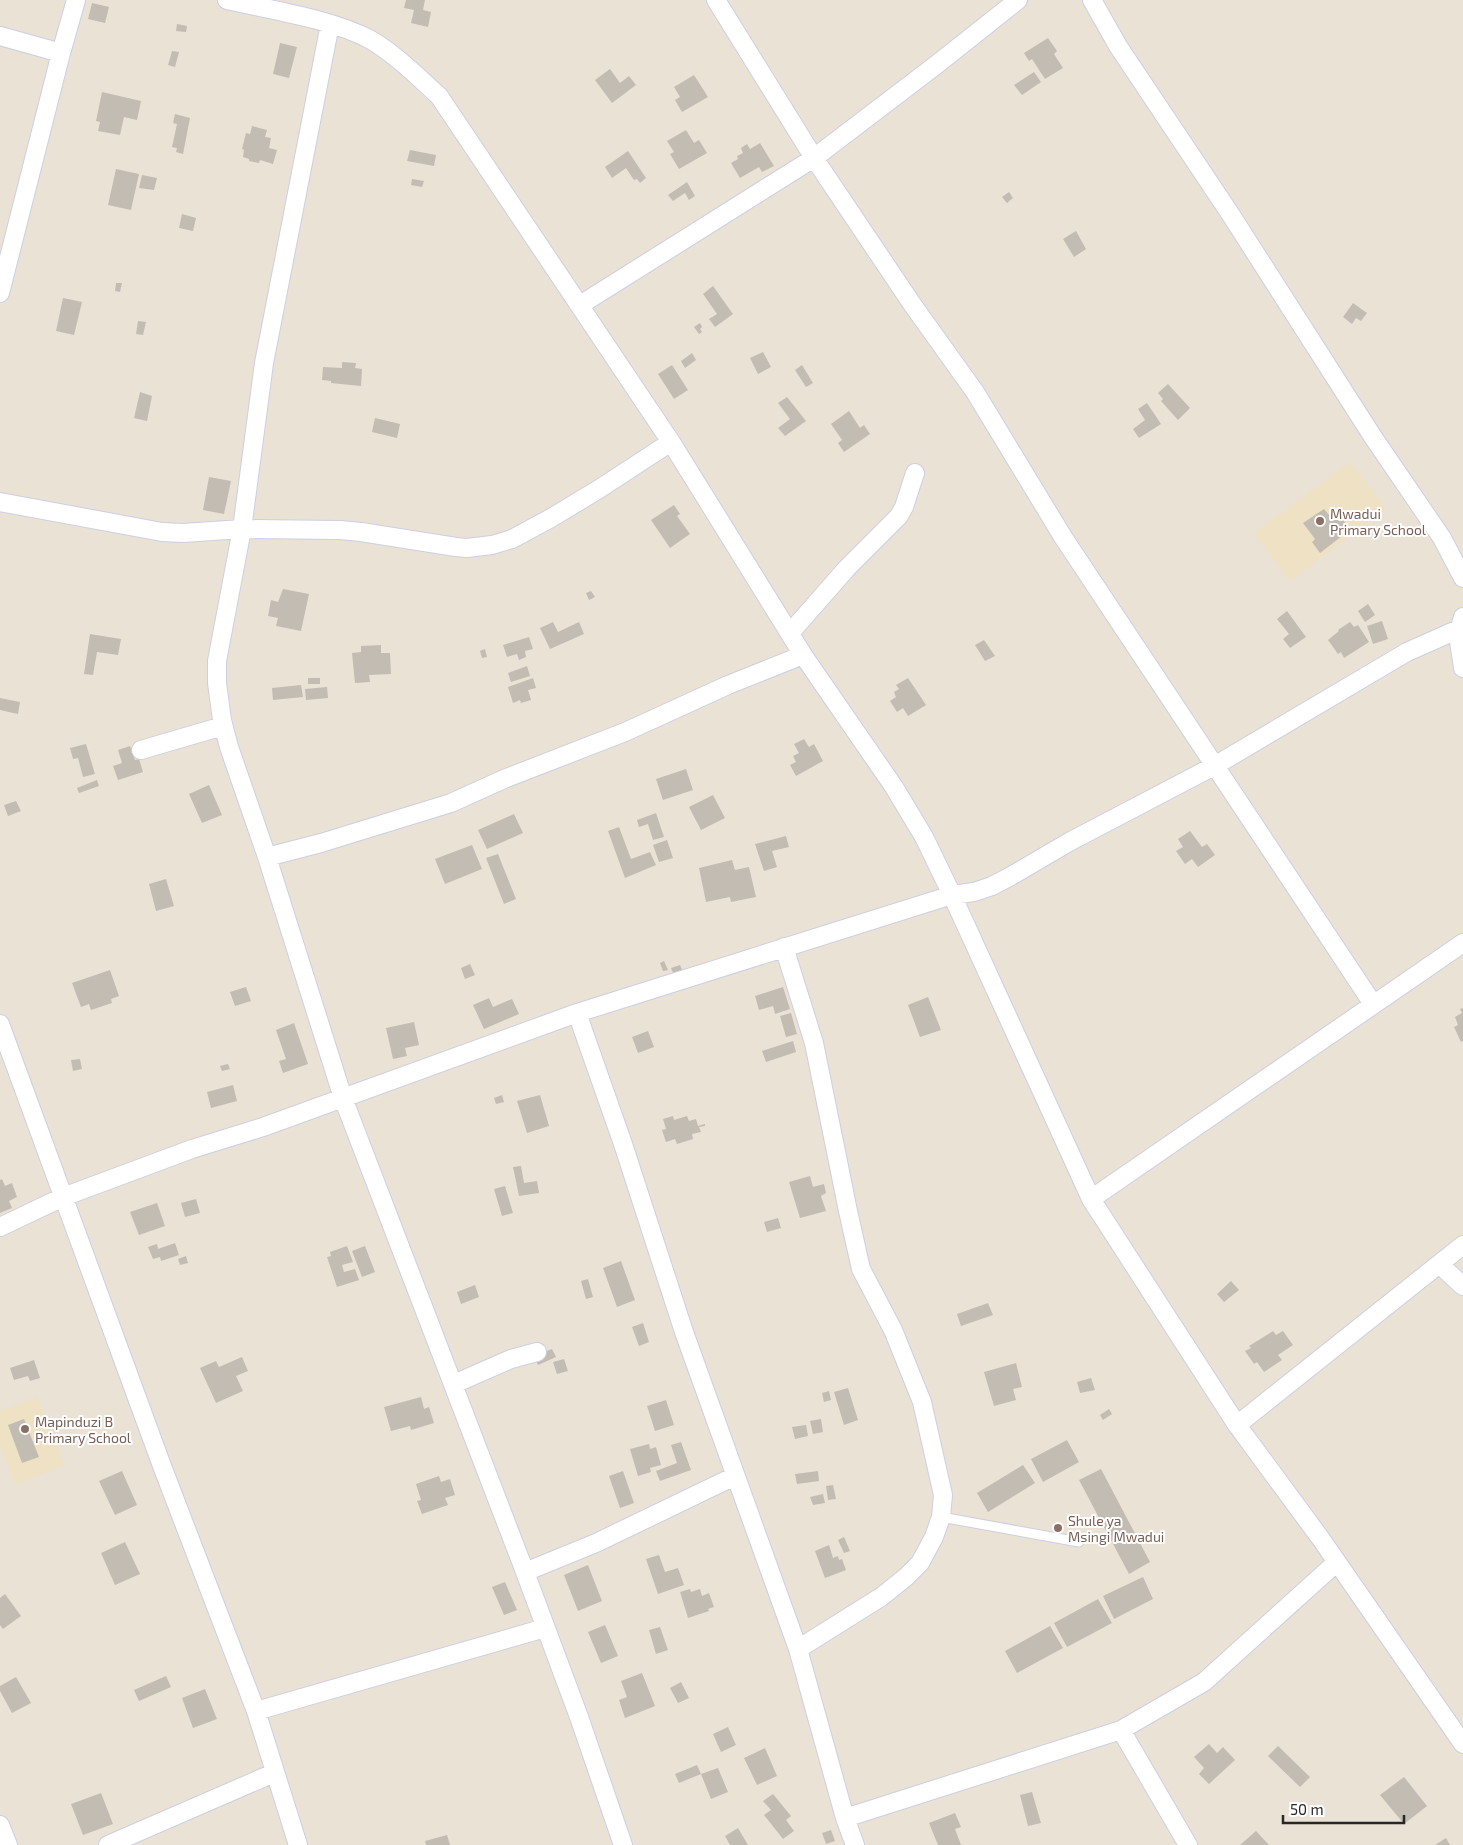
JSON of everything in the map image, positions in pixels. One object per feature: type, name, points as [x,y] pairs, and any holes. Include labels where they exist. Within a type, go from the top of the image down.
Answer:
[{"type":"street","points":[[0,293],[76,0]]},
{"type":"street","points":[[227,0],[330,24],[369,39],[389,52],[439,96],[671,442],[803,655],[894,787],[924,837],[1091,1199],[1237,1425],[1337,1562],[1463,1744]]},
{"type":"street","points":[[716,0],[814,158],[912,304],[974,392],[1064,537],[1373,1004]]},
{"type":"street","points":[[580,305],[814,158],[1018,0]]},
{"type":"street","points":[[1092,0],[1123,54],[1230,215],[1373,437],[1442,538],[1463,578]]},
{"type":"street","points":[[330,24],[264,363],[242,529],[217,661],[217,683],[223,726],[267,857],[343,1098],[525,1572],[579,1717],[623,1845]]},
{"type":"street","points":[[0,36],[61,53]]},
{"type":"street","points":[[0,502],[162,532],[183,533],[242,529],[340,530],[456,548],[467,548],[492,545],[512,539],[599,489],[671,442]]},
{"type":"street","points":[[790,633],[846,568],[898,516],[904,507],[915,473]]},
{"type":"street","points":[[0,1227],[64,1197],[192,1149],[263,1128],[577,1013],[952,895],[974,892],[992,886],[1069,842],[1216,765],[1407,652],[1461,623]]},
{"type":"street","points":[[1461,623],[1458,643],[1463,668]]},
{"type":"street","points":[[267,857],[451,804],[504,779],[626,732],[728,685],[803,655]]},
{"type":"street","points":[[141,750],[223,726]]},
{"type":"street","points":[[1091,1199],[1463,943]]},
{"type":"street","points":[[784,947],[814,1043],[861,1269],[893,1330],[922,1402],[943,1495],[941,1518],[934,1537],[920,1563],[906,1577],[861,1610],[798,1649]]},
{"type":"street","points":[[577,1013],[623,1144],[684,1332],[798,1649],[845,1818],[855,1845]]},
{"type":"street","points":[[0,1024],[162,1466],[256,1711],[298,1845]]},
{"type":"street","points":[[1237,1425],[1463,1245]]},
{"type":"street","points":[[1439,1264],[1463,1286]]},
{"type":"street","points":[[454,1384],[511,1359],[537,1352]]},
{"type":"street","points":[[525,1572],[596,1543],[735,1476]]},
{"type":"street","points":[[845,1818],[1121,1730],[1204,1682],[1337,1562]]},
{"type":"street","points":[[256,1711],[545,1628]]},
{"type":"street","points":[[1121,1730],[1188,1845]]},
{"type":"street","points":[[108,1845],[274,1773]]},
{"type":"street","points":[[0,1825],[8,1845]]},
{"type":"lane","points":[[941,1518],[1079,1542]]},
{"type":"shaded area","name":"Mwadui Primary School","points":[[1350,462],[1386,509],[1290,581],[1254,533]]},
{"type":"shaded area","name":"Mapinduzi B Primary School","points":[[37,1397],[65,1465],[16,1485],[0,1446],[0,1411]]},
{"type":"building","points":[[406,0],[425,0],[423,10],[431,12],[428,27],[411,23],[414,10],[404,8]]},
{"type":"building","points":[[92,3],[109,7],[105,23],[88,19]]},
{"type":"building","points":[[177,24],[187,26],[186,32],[176,31]]},
{"type":"building","points":[[1048,38],[1057,51],[1054,54],[1063,68],[1045,79],[1032,59],[1029,61],[1024,53]]},
{"type":"building","points":[[280,43],[297,47],[289,78],[273,74]]},
{"type":"building","points":[[172,51],[179,52],[175,67],[168,65]]},
{"type":"building","points":[[610,69],[620,83],[629,76],[636,85],[612,103],[595,80]]},
{"type":"building","points":[[1034,72],[1041,82],[1022,95],[1014,85]]},
{"type":"building","points":[[694,75],[708,97],[682,112],[675,100],[680,97],[674,87]]},
{"type":"building","points":[[102,92],[141,101],[137,120],[124,117],[120,135],[98,131],[100,122],[96,121]]},
{"type":"building","points":[[175,114],[190,118],[183,154],[176,152],[177,148],[172,147],[177,124],[173,123]]},
{"type":"building","points":[[252,126],[267,130],[265,137],[271,138],[269,148],[277,150],[273,164],[260,160],[259,163],[249,161],[249,159],[243,157],[244,150],[242,149],[246,133],[250,134]]},
{"type":"building","points":[[686,130],[694,143],[699,140],[707,153],[679,169],[670,154],[674,152],[667,141]]},
{"type":"building","points":[[760,143],[774,166],[762,172],[759,167],[740,178],[731,163],[738,159],[737,156],[743,153],[741,148],[747,144],[750,149]]},
{"type":"building","points":[[410,150],[436,155],[434,166],[407,161]]},
{"type":"building","points":[[628,151],[646,178],[640,183],[637,179],[634,180],[626,168],[612,178],[605,167]]},
{"type":"building","points":[[116,169],[139,174],[131,210],[108,205]]},
{"type":"building","points":[[142,175],[157,178],[154,190],[139,188]]},
{"type":"building","points":[[412,179],[424,181],[422,187],[411,185]]},
{"type":"building","points":[[687,182],[695,196],[689,200],[685,193],[673,201],[668,195]]},
{"type":"building","points":[[1009,192],[1013,198],[1007,203],[1002,197]]},
{"type":"building","points":[[182,214],[196,218],[193,231],[179,228]]},
{"type":"building","points":[[1076,231],[1086,249],[1074,257],[1063,239]]},
{"type":"building","points":[[116,283],[122,283],[120,292],[115,291]]},
{"type":"building","points":[[713,286],[733,314],[715,327],[709,319],[717,314],[703,294]]},
{"type":"building","points":[[63,298],[82,302],[74,335],[56,331]]},
{"type":"building","points":[[1353,303],[1367,313],[1361,321],[1356,318],[1352,324],[1343,317]]},
{"type":"building","points":[[138,321],[146,322],[143,335],[136,334]]},
{"type":"building","points":[[700,323],[702,332],[699,334],[694,327]]},
{"type":"building","points":[[763,352],[771,367],[758,374],[750,358]]},
{"type":"building","points":[[692,353],[696,360],[685,368],[681,361]]},
{"type":"building","points":[[342,362],[356,363],[355,368],[362,369],[361,386],[331,383],[331,381],[322,380],[323,367],[342,368]]},
{"type":"building","points":[[672,365],[688,390],[674,399],[658,374]]},
{"type":"building","points":[[802,365],[813,383],[806,387],[795,370]]},
{"type":"building","points":[[1168,384],[1190,408],[1178,420],[1161,401],[1163,399],[1158,393]]},
{"type":"building","points":[[140,392],[152,396],[147,421],[134,418]]},
{"type":"building","points":[[787,397],[806,421],[785,436],[778,428],[790,419],[778,403]]},
{"type":"building","points":[[1147,403],[1161,424],[1139,438],[1133,429],[1145,420],[1138,409]]},
{"type":"building","points":[[849,411],[860,428],[864,425],[870,434],[844,452],[838,443],[842,440],[831,424]]},
{"type":"building","points":[[375,418],[400,424],[397,438],[372,432]]},
{"type":"building","points":[[209,477],[231,481],[224,514],[203,510]]},
{"type":"building","points":[[674,505],[680,514],[677,516],[690,534],[670,548],[651,520]]},
{"type":"building","points":[[1324,509],[1329,515],[1336,510],[1346,524],[1338,530],[1342,536],[1320,553],[1312,542],[1315,539],[1303,523]]},
{"type":"building","points":[[283,589],[309,594],[301,631],[276,626],[278,618],[268,616],[271,600],[278,602]]},
{"type":"building","points":[[591,591],[595,597],[589,600],[586,593]]},
{"type":"building","points":[[1368,604],[1375,615],[1365,622],[1358,611]]},
{"type":"building","points":[[1287,611],[1306,637],[1290,648],[1283,639],[1289,634],[1277,619]]},
{"type":"building","points":[[1382,621],[1388,639],[1373,644],[1367,626]]},
{"type":"building","points":[[553,622],[558,632],[579,622],[584,634],[550,649],[540,628]]},
{"type":"building","points":[[1350,622],[1354,627],[1358,625],[1369,642],[1344,658],[1341,652],[1338,654],[1328,640]]},
{"type":"building","points":[[90,634],[121,639],[118,655],[97,652],[93,675],[84,674]]},
{"type":"building","points":[[529,637],[533,649],[525,651],[526,657],[519,660],[517,654],[507,657],[503,645]]},
{"type":"building","points":[[984,640],[995,656],[985,661],[975,645]]},
{"type":"building","points":[[381,645],[381,653],[390,653],[391,674],[369,675],[370,682],[355,683],[352,653],[361,652],[361,646]]},
{"type":"building","points":[[485,649],[487,657],[482,658],[480,651]]},
{"type":"building","points":[[527,666],[530,676],[511,682],[508,673]]},
{"type":"building","points":[[308,678],[320,678],[320,684],[308,684]]},
{"type":"building","points":[[533,678],[536,688],[528,690],[531,700],[521,703],[520,700],[513,703],[508,687]]},
{"type":"building","points":[[908,678],[926,705],[908,716],[903,708],[897,712],[890,701],[896,697],[894,692],[899,689],[896,685]]},
{"type":"building","points":[[301,685],[303,697],[273,700],[272,688]]},
{"type":"building","points":[[327,687],[328,698],[306,700],[305,689]]},
{"type":"building","points":[[0,698],[20,702],[18,714],[0,710]]},
{"type":"building","points":[[804,739],[809,747],[814,744],[823,761],[796,776],[790,765],[796,762],[793,756],[799,753],[794,744]]},
{"type":"building","points":[[86,744],[95,774],[83,777],[78,758],[73,759],[70,748]]},
{"type":"building","points":[[130,746],[135,760],[139,759],[143,772],[118,780],[113,766],[122,763],[118,750]]},
{"type":"building","points":[[686,769],[693,790],[663,800],[656,779]]},
{"type":"building","points":[[97,780],[99,786],[79,793],[77,788]]},
{"type":"building","points":[[209,785],[222,815],[202,823],[189,794]]},
{"type":"building","points":[[713,795],[725,818],[701,830],[689,807]]},
{"type":"building","points":[[16,801],[21,811],[8,816],[4,805]]},
{"type":"building","points":[[656,813],[664,837],[653,840],[648,824],[639,827],[637,820]]},
{"type":"building","points":[[514,814],[523,833],[487,849],[478,830]]},
{"type":"building","points":[[619,827],[631,859],[650,852],[656,865],[625,878],[608,831]]},
{"type":"building","points":[[1190,831],[1202,847],[1207,844],[1215,855],[1198,867],[1192,859],[1185,864],[1176,851],[1183,847],[1178,839]]},
{"type":"building","points":[[786,836],[789,847],[772,851],[777,867],[764,871],[755,844]]},
{"type":"building","points":[[667,840],[673,858],[659,862],[653,845]]},
{"type":"building","points":[[472,845],[482,869],[445,884],[435,859]]},
{"type":"building","points":[[498,854],[516,899],[504,904],[486,858]]},
{"type":"building","points":[[732,860],[735,870],[749,867],[756,897],[731,902],[730,897],[706,902],[699,868]]},
{"type":"building","points":[[166,879],[174,906],[156,911],[149,884]]},
{"type":"building","points":[[664,961],[668,970],[663,971],[660,963]]},
{"type":"building","points":[[470,964],[475,975],[465,979],[461,968]]},
{"type":"building","points":[[680,965],[682,970],[673,973],[671,968]]},
{"type":"building","points":[[110,970],[119,996],[111,999],[112,1003],[91,1010],[89,1004],[81,1007],[72,983]]},
{"type":"building","points":[[246,987],[251,1001],[235,1006],[230,992]]},
{"type":"building","points":[[783,987],[790,1009],[775,1014],[773,1006],[759,1010],[755,996]]},
{"type":"building","points":[[928,997],[941,1030],[920,1037],[908,1005]]},
{"type":"building","points":[[489,998],[493,1007],[512,999],[519,1014],[484,1029],[473,1005]]},
{"type":"building","points":[[1463,1008],[1463,1041],[1461,1042],[1454,1027],[1458,1025],[1455,1017],[1462,1013],[1460,1009]]},
{"type":"building","points":[[791,1013],[797,1034],[786,1037],[780,1016]]},
{"type":"building","points":[[414,1022],[419,1045],[405,1048],[407,1056],[393,1059],[386,1028]]},
{"type":"building","points":[[294,1023],[308,1064],[283,1073],[279,1061],[286,1059],[276,1030]]},
{"type":"building","points":[[648,1031],[654,1047],[638,1053],[632,1037]]},
{"type":"building","points":[[793,1041],[796,1052],[766,1062],[762,1051]]},
{"type":"building","points":[[80,1059],[82,1069],[73,1071],[71,1060]]},
{"type":"building","points":[[228,1064],[230,1069],[222,1071],[220,1066]]},
{"type":"building","points":[[233,1085],[237,1101],[211,1108],[207,1092]]},
{"type":"building","points":[[502,1095],[504,1102],[496,1104],[494,1098]]},
{"type":"building","points":[[540,1095],[549,1126],[527,1133],[517,1101]]},
{"type":"building","points":[[673,1116],[674,1120],[687,1116],[689,1121],[696,1119],[698,1126],[705,1124],[705,1126],[699,1127],[701,1132],[692,1134],[693,1139],[677,1144],[675,1139],[666,1142],[662,1130],[666,1129],[663,1119]]},
{"type":"building","points":[[521,1166],[524,1183],[537,1181],[539,1193],[519,1196],[513,1167]]},
{"type":"building","points":[[810,1176],[813,1187],[824,1184],[826,1193],[821,1196],[826,1211],[800,1218],[789,1182]]},
{"type":"building","points":[[2,1179],[5,1186],[12,1183],[17,1197],[9,1201],[12,1208],[0,1213],[0,1180]]},
{"type":"building","points":[[505,1186],[513,1213],[502,1216],[494,1189]]},
{"type":"building","points":[[196,1199],[200,1213],[185,1217],[181,1203]]},
{"type":"building","points":[[157,1203],[165,1226],[139,1235],[130,1212]]},
{"type":"building","points":[[778,1218],[781,1228],[767,1232],[764,1222]]},
{"type":"building","points":[[175,1243],[179,1255],[161,1261],[160,1257],[153,1259],[148,1247],[157,1244],[158,1249]]},
{"type":"building","points":[[347,1246],[353,1262],[342,1265],[344,1272],[355,1269],[359,1280],[337,1287],[327,1257],[331,1256],[330,1252]]},
{"type":"building","points":[[365,1246],[375,1272],[362,1277],[352,1251]]},
{"type":"building","points":[[186,1256],[188,1263],[180,1265],[178,1259]]},
{"type":"building","points":[[621,1261],[635,1300],[617,1307],[603,1268]]},
{"type":"building","points":[[588,1279],[593,1297],[586,1299],[581,1281]]},
{"type":"building","points":[[1231,1281],[1239,1290],[1224,1302],[1217,1294]]},
{"type":"building","points":[[475,1285],[479,1297],[461,1304],[457,1292]]},
{"type":"building","points":[[988,1303],[993,1315],[961,1326],[957,1314]]},
{"type":"building","points":[[643,1323],[649,1342],[639,1346],[632,1327]]},
{"type":"building","points":[[1273,1331],[1276,1335],[1283,1331],[1293,1345],[1278,1355],[1282,1360],[1264,1372],[1257,1362],[1254,1364],[1245,1351],[1251,1348],[1249,1346]]},
{"type":"building","points":[[552,1349],[556,1357],[538,1365],[534,1356]]},
{"type":"building","points":[[242,1357],[248,1371],[236,1376],[243,1391],[216,1403],[200,1368],[216,1361],[219,1367]]},
{"type":"building","points":[[564,1359],[568,1371],[557,1374],[553,1362]]},
{"type":"building","points":[[34,1360],[40,1378],[30,1381],[28,1376],[14,1380],[10,1368]]},
{"type":"building","points":[[1016,1363],[1022,1387],[1013,1389],[1016,1400],[994,1406],[984,1372]]},
{"type":"building","points":[[1091,1378],[1095,1390],[1080,1393],[1077,1382]]},
{"type":"building","points":[[848,1388],[858,1420],[844,1425],[834,1392]]},
{"type":"building","points":[[829,1391],[831,1400],[824,1402],[822,1393]]},
{"type":"building","points":[[421,1397],[424,1409],[429,1407],[434,1423],[411,1430],[410,1426],[391,1431],[384,1407]]},
{"type":"building","points":[[666,1400],[674,1425],[655,1431],[647,1406]]},
{"type":"building","points":[[1109,1409],[1112,1414],[1103,1420],[1100,1415]]},
{"type":"building","points":[[24,1419],[39,1457],[22,1463],[8,1425]]},
{"type":"building","points":[[821,1419],[823,1432],[813,1434],[810,1421]]},
{"type":"building","points":[[806,1425],[808,1436],[795,1439],[792,1427]]},
{"type":"building","points":[[1067,1440],[1079,1462],[1043,1482],[1031,1459]]},
{"type":"building","points":[[681,1442],[691,1470],[660,1481],[656,1471],[677,1463],[671,1445]]},
{"type":"building","points":[[649,1444],[650,1449],[656,1447],[661,1465],[650,1468],[651,1472],[638,1476],[630,1449]]},
{"type":"building","points":[[1023,1465],[1035,1483],[988,1512],[977,1493]]},
{"type":"building","points":[[1101,1469],[1150,1562],[1129,1574],[1079,1480]]},
{"type":"building","points":[[122,1471],[137,1505],[115,1515],[99,1481]]},
{"type":"building","points":[[623,1471],[634,1503],[620,1508],[609,1476]]},
{"type":"building","points":[[818,1471],[819,1481],[797,1484],[795,1474]]},
{"type":"building","points":[[439,1476],[441,1482],[450,1479],[455,1495],[445,1498],[448,1505],[422,1514],[417,1501],[421,1500],[416,1484]]},
{"type":"building","points":[[833,1485],[836,1499],[828,1500],[826,1486]]},
{"type":"building","points":[[823,1494],[825,1503],[813,1505],[810,1497]]},
{"type":"building","points":[[844,1537],[850,1551],[844,1553],[838,1540]]},
{"type":"building","points":[[125,1542],[140,1574],[115,1585],[101,1553]]},
{"type":"building","points":[[829,1545],[833,1558],[838,1556],[839,1560],[842,1559],[846,1570],[825,1578],[815,1551]]},
{"type":"building","points":[[659,1555],[665,1572],[678,1568],[684,1585],[658,1594],[646,1559]]},
{"type":"building","points":[[588,1565],[602,1601],[578,1611],[564,1575]]},
{"type":"building","points":[[1143,1577],[1153,1599],[1114,1619],[1103,1596]]},
{"type":"building","points":[[505,1582],[517,1610],[504,1615],[492,1587]]},
{"type":"building","points":[[690,1589],[691,1592],[700,1589],[702,1596],[709,1593],[714,1607],[708,1609],[709,1611],[688,1618],[680,1592]]},
{"type":"building","points":[[5,1594],[21,1616],[3,1629],[0,1625],[0,1598]]},
{"type":"building","points":[[1098,1599],[1112,1623],[1067,1647],[1054,1623]]},
{"type":"building","points":[[605,1625],[618,1656],[601,1663],[588,1632]]},
{"type":"building","points":[[1050,1626],[1063,1648],[1017,1673],[1005,1651]]},
{"type":"building","points":[[660,1627],[668,1650],[656,1654],[649,1630]]},
{"type":"building","points":[[642,1673],[655,1706],[625,1718],[619,1700],[627,1697],[621,1681]]},
{"type":"building","points":[[166,1676],[171,1687],[139,1701],[134,1690]]},
{"type":"building","points":[[16,1677],[31,1703],[12,1713],[0,1691],[0,1686]]},
{"type":"building","points":[[681,1682],[689,1698],[678,1703],[670,1688]]},
{"type":"building","points":[[205,1689],[217,1719],[193,1728],[182,1698]]},
{"type":"building","points":[[728,1727],[736,1745],[721,1752],[713,1734]]},
{"type":"building","points":[[1209,1744],[1217,1753],[1223,1747],[1235,1760],[1209,1784],[1199,1774],[1204,1768],[1194,1757]]},
{"type":"building","points":[[1278,1746],[1310,1777],[1300,1787],[1268,1756]]},
{"type":"building","points":[[765,1748],[777,1776],[757,1785],[744,1758]]},
{"type":"building","points":[[697,1765],[701,1774],[679,1783],[675,1774]]},
{"type":"building","points":[[718,1768],[728,1792],[711,1799],[701,1774]]},
{"type":"building","points":[[1404,1777],[1427,1806],[1404,1824],[1380,1795]]},
{"type":"building","points":[[1032,1792],[1041,1823],[1028,1826],[1020,1795]]},
{"type":"building","points":[[101,1793],[113,1824],[83,1835],[71,1804]]},
{"type":"building","points":[[773,1794],[791,1816],[786,1820],[794,1831],[783,1839],[764,1815],[771,1810],[763,1801]]},
{"type":"building","points":[[955,1813],[961,1827],[955,1829],[961,1845],[938,1845],[929,1823]]},
{"type":"building","points":[[738,1828],[748,1845],[730,1845],[725,1836]]},
{"type":"building","points":[[831,1830],[835,1841],[826,1844],[822,1833]]},
{"type":"building","points":[[1256,1831],[1269,1845],[1240,1845]]},
{"type":"building","points":[[447,1835],[450,1845],[426,1845],[425,1841]]},
{"type":"building","points":[[1446,1838],[1450,1845],[1435,1845]]},
{"type":"place","name":"Mwadui Primary School","points":[[1320,521]]},
{"type":"place","name":"Mapinduzi B Primary School","points":[[25,1429]]},
{"type":"place","name":"Shule ya Msingi Mwadui","points":[[1058,1528]]}]
